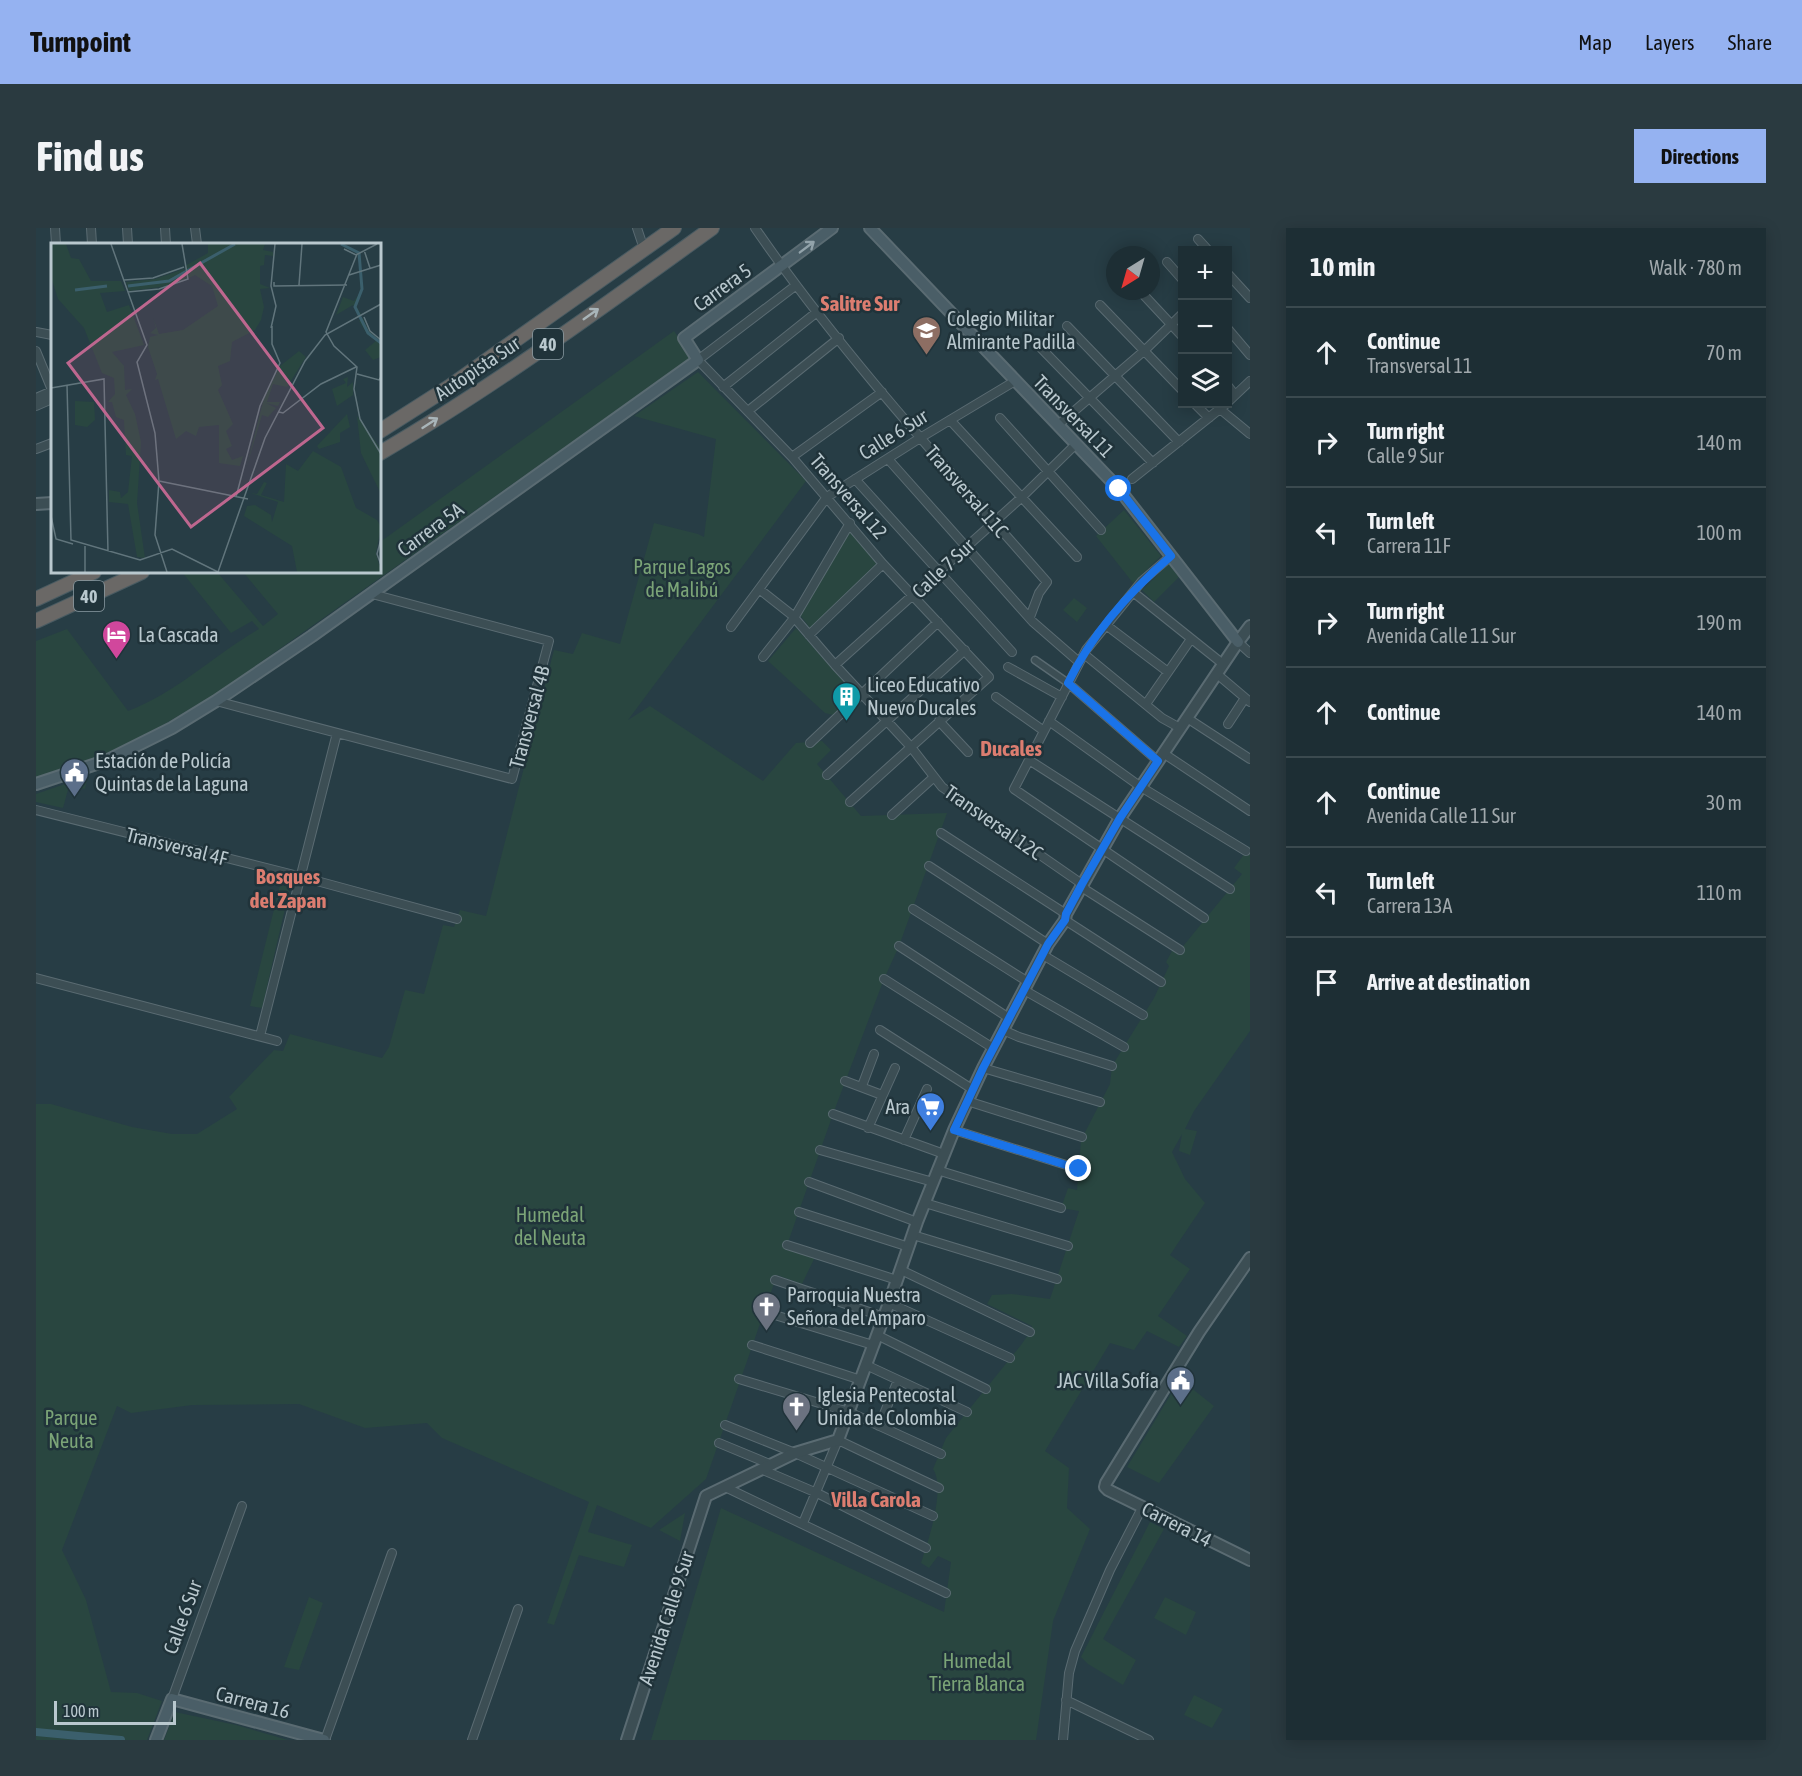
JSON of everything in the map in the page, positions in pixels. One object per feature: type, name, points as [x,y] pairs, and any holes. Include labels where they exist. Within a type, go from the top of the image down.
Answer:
[{"type":"highway","name":"Autopista Sur","points":[[381,430],[449,387],[674,228]]},
{"type":"highway","name":"Autopista Sur","points":[[381,452],[423,428],[501,376],[712,228]]},
{"type":"highway","name":"40","points":[[36,598],[92,573]]},
{"type":"highway","name":"40","points":[[36,621],[140,573]]},
{"type":"main road","name":"Carrera 5","points":[[684,338],[832,228]]},
{"type":"main road","name":"Transversal 11","points":[[870,228],[1119,489],[1238,642]]},
{"type":"main road","name":"Transversal 12","points":[[684,338],[698,360]]},
{"type":"main road","name":"Carrera 5A","points":[[36,784],[108,760],[172,728],[216,701],[372,594],[698,360]]},
{"type":"main road","name":"Calle 6 Sur","points":[[156,1739],[172,1699]]},
{"type":"main road","name":"Carrera 16","points":[[172,1699],[325,1740]]},
{"type":"street","points":[[55,228],[56,243]]},
{"type":"street","points":[[91,228],[92,243]]},
{"type":"street","points":[[127,228],[128,243]]},
{"type":"street","points":[[165,228],[166,243]]},
{"type":"street","points":[[195,228],[197,243]]},
{"type":"street","points":[[637,228],[644,249]]},
{"type":"street","name":"Transversal 11C","points":[[755,228],[795,286],[882,392],[1047,582],[1039,593],[1030,617]]},
{"type":"street","points":[[1198,239],[1204,246]]},
{"type":"street","points":[[1167,262],[1178,274]]},
{"type":"street","points":[[1232,279],[1250,298]]},
{"type":"street","name":"Carrera 5A","points":[[698,360],[795,286]]},
{"type":"street","points":[[1148,300],[1178,332]]},
{"type":"street","points":[[1100,305],[1178,386]]},
{"type":"street","points":[[723,387],[817,312]]},
{"type":"street","points":[[1058,425],[1145,350],[1178,318]]},
{"type":"street","points":[[1067,326],[1179,442]]},
{"type":"street","points":[[36,332],[51,335]]},
{"type":"street","points":[[1232,335],[1250,355]]},
{"type":"street","points":[[748,411],[838,338]]},
{"type":"street","points":[[1037,344],[1153,463]]},
{"type":"street","points":[[36,351],[51,388]]},
{"type":"street","name":"Transversal 12","points":[[698,360],[792,457],[884,564],[989,677],[939,721]]},
{"type":"street","name":"Calle 6 Sur","points":[[731,627],[827,497],[1015,381]]},
{"type":"street","points":[[1232,398],[1250,381]]},
{"type":"street","points":[[36,398],[51,391]]},
{"type":"street","points":[[792,457],[882,392]]},
{"type":"street","points":[[1232,392],[1235,395]]},
{"type":"street","points":[[36,406],[51,399]]},
{"type":"street","points":[[1200,408],[1209,418]]},
{"type":"street","points":[[1132,479],[1221,408]]},
{"type":"street","points":[[1228,408],[1250,434]]},
{"type":"street","points":[[1000,418],[1101,530]]},
{"type":"street","points":[[950,420],[1077,557]]},
{"type":"street","points":[[36,449],[51,443]]},
{"type":"street","name":"Calle 7 Sur","points":[[835,665],[1022,497],[1076,444]]},
{"type":"street","points":[[888,459],[1033,622],[1078,662]]},
{"type":"street","points":[[855,480],[1012,652]]},
{"type":"street","points":[[36,504],[51,503]]},
{"type":"street","points":[[763,657],[795,618],[850,523]]},
{"type":"street","points":[[1171,556],[1142,581],[1078,662],[1014,789],[1204,918]]},
{"type":"street","points":[[810,635],[884,564]]},
{"type":"street","name":"Transversal 12C","points":[[759,589],[795,618],[911,747],[942,787],[1082,884],[1086,890],[1180,950]]},
{"type":"street","points":[[1133,592],[1191,639],[1248,700],[1228,724]]},
{"type":"street","name":"Transversal 4B","points":[[216,701],[512,779],[549,640],[372,594]]},
{"type":"street","points":[[810,743],[938,622]]},
{"type":"street","points":[[1106,625],[1168,672]]},
{"type":"street","points":[[803,1523],[849,1412],[917,1222],[972,1089],[1048,944],[1120,818],[1250,626]]},
{"type":"street","points":[[1146,704],[1191,639]]},
{"type":"street","points":[[1238,642],[1250,653]]},
{"type":"street","points":[[826,775],[965,650]]},
{"type":"street","points":[[1084,654],[1162,718],[1180,728]]},
{"type":"street","points":[[1035,660],[1068,683],[1160,757],[1250,811]]},
{"type":"street","points":[[1008,667],[1062,697]]},
{"type":"street","points":[[996,697],[1044,732]]},
{"type":"street","points":[[1187,718],[1250,759]]},
{"type":"street","points":[[850,802],[939,721],[968,752]]},
{"type":"street","points":[[1049,721],[1141,787],[1246,851]]},
{"type":"street","points":[[261,1036],[337,733]]},
{"type":"street","points":[[1029,760],[1230,889]]},
{"type":"street","points":[[892,815],[934,777]]},
{"type":"street","name":"Transversal 4F","points":[[36,810],[302,877],[457,919]]},
{"type":"street","points":[[941,833],[1161,982]]},
{"type":"street","points":[[929,866],[1048,944]]},
{"type":"street","points":[[913,909],[1026,986],[1124,1047]]},
{"type":"street","points":[[899,946],[1009,1018]]},
{"type":"street","points":[[1043,955],[1143,1015]]},
{"type":"street","points":[[36,978],[277,1041]]},
{"type":"street","points":[[884,979],[993,1048]]},
{"type":"street","points":[[880,1030],[972,1089]]},
{"type":"street","points":[[1003,1030],[1112,1066]]},
{"type":"street","points":[[862,1086],[874,1054]]},
{"type":"street","points":[[868,1128],[895,1068]]},
{"type":"street","points":[[983,1068],[1100,1102]]},
{"type":"street","points":[[845,1081],[882,1095]]},
{"type":"street","points":[[904,1140],[927,1089]]},
{"type":"street","points":[[967,1101],[1082,1137]]},
{"type":"street","points":[[833,1114],[944,1154]]},
{"type":"street","points":[[954,1130],[1079,1169]]},
{"type":"street","points":[[820,1150],[933,1182]]},
{"type":"street","points":[[938,1170],[1061,1208]]},
{"type":"street","points":[[809,1182],[917,1222]]},
{"type":"street","points":[[925,1203],[1068,1246]]},
{"type":"street","points":[[799,1212],[909,1247]]},
{"type":"street","points":[[913,1235],[1057,1280]]},
{"type":"street","points":[[788,1245],[899,1275],[1030,1332]]},
{"type":"street","name":"Carrera 14","points":[[1249,1559],[1105,1487],[1199,1332],[1250,1258]]},
{"type":"street","points":[[775,1280],[884,1317]]},
{"type":"street","points":[[889,1303],[1010,1358]]},
{"type":"street","points":[[765,1312],[874,1340],[986,1389]]},
{"type":"street","points":[[752,1345],[861,1380]]},
{"type":"street","points":[[866,1365],[967,1412]]},
{"type":"street","points":[[739,1379],[849,1412],[941,1454]]},
{"type":"street","points":[[879,1426],[898,1380]]},
{"type":"street","points":[[725,1425],[795,1453],[933,1516]]},
{"type":"street","points":[[725,1487],[795,1453],[838,1440],[939,1488]]},
{"type":"street","points":[[718,1443],[926,1548]]},
{"type":"street","points":[[725,1487],[946,1593]]},
{"type":"street","name":"Avenida Calle 9 Sur","points":[[627,1740],[706,1496],[725,1487]]},
{"type":"street","name":"Calle 6 Sur","points":[[172,1699],[242,1506]]},
{"type":"street","points":[[1063,1740],[1069,1674],[1076,1651],[1110,1570],[1143,1506]]},
{"type":"street","points":[[325,1740],[392,1553]]},
{"type":"street","points":[[472,1740],[518,1610]]},
{"type":"street","points":[[1066,1700],[1149,1740]]},
{"type":"green space","points":[[674,331],[692,357],[216,694],[127,746],[36,780],[36,641],[67,629],[128,711],[179,684],[259,629],[252,621],[231,633],[183,573],[218,573],[263,626],[278,614],[244,573],[381,573],[381,541]]},
{"type":"green space","name":"Humedal del Neuta","points":[[698,372],[806,481],[628,720],[650,706],[763,781],[796,743],[822,741],[831,750],[817,764],[861,816],[947,813],[899,946],[884,979],[833,1114],[786,1248],[815,1257],[802,1284],[777,1275],[706,1479],[651,1528],[597,1505],[588,1532],[632,1545],[624,1567],[579,1555],[554,1625],[547,1623],[589,1502],[442,1438],[427,1423],[365,1428],[299,1404],[192,1405],[131,1413],[117,1406],[62,1550],[86,1600],[111,1692],[137,1693],[162,1701],[147,1740],[36,1740],[36,1104],[51,1104],[132,1127],[172,1134],[197,1134],[237,1109],[229,1097],[274,1050],[283,1051],[290,1034],[382,1058],[389,1047],[405,990],[424,994],[443,925],[454,927],[460,910],[486,916],[554,650],[573,654],[582,633],[620,644],[654,523],[704,537],[716,439],[634,416]]},
{"type":"green space","points":[[1124,510],[1161,556],[1133,583],[1096,536]]},
{"type":"green space","points":[[850,531],[877,564],[810,628],[800,615]]},
{"type":"green space","points":[[1169,564],[1179,577],[1154,602],[1142,590]]},
{"type":"green space","points":[[1074,598],[1087,608],[1077,622],[1063,610]]},
{"type":"green space","points":[[796,628],[853,692],[833,715],[825,713],[768,661]]},
{"type":"green space","points":[[88,776],[85,789],[69,786],[63,808],[36,802],[36,794]]},
{"type":"green space","name":"Humedal Tierra Blanca","points":[[1250,846],[1250,1031],[1194,1111],[1185,1129],[1197,1131],[1190,1155],[1179,1151],[1182,1134],[1172,1152],[1185,1179],[1205,1203],[1170,1255],[1190,1269],[1158,1316],[1187,1336],[1179,1347],[1147,1331],[1134,1350],[1110,1343],[1045,1451],[1069,1468],[1067,1508],[1090,1529],[1053,1621],[1036,1740],[651,1740],[721,1508],[944,1612],[951,1562],[938,1556],[929,1568],[921,1563],[937,1502],[937,1478],[933,1469],[946,1438],[1021,1345],[1032,1326],[987,1304],[992,1295],[1012,1294],[1050,1299],[1079,1211],[1061,1208],[1068,1188],[1077,1190],[1081,1140],[1110,1084],[1112,1066],[1154,998],[1169,966],[1166,962],[1172,951],[1180,950],[1242,874],[1234,868]]},
{"type":"green space","points":[[280,885],[290,887],[262,1008],[250,1006]]},
{"type":"green space","points":[[1180,1379],[1214,1406],[1159,1483],[1127,1467]]},
{"type":"green space","points":[[685,1513],[680,1541],[659,1530]]},
{"type":"green space","points":[[1150,1522],[1164,1529],[1103,1639],[1136,1660],[1123,1685],[1088,1664],[1081,1657]]},
{"type":"green space","points":[[309,1597],[323,1603],[299,1670],[284,1667]]},
{"type":"green space","points":[[1165,1597],[1196,1612],[1186,1635],[1154,1618]]},
{"type":"green space","points":[[1194,1695],[1223,1709],[1212,1728],[1184,1715]]},
{"type":"green space","points":[[175,1712],[236,1725],[288,1740],[164,1740]]},
{"type":"waterway","points":[[36,1732],[121,1740]]},
{"type":"place","name":"Colegio Militar Almirante Padilla","points":[[926,356]]},
{"type":"place","name":"La Cascada","points":[[117,660]]},
{"type":"place","name":"Liceo Educativo Nuevo Ducales","points":[[846,722]]},
{"type":"place","name":"Estación de Policía Quintas de la Laguna","points":[[74,798]]},
{"type":"place","name":"Ara","points":[[931,1132]]},
{"type":"place","name":"Parroquia Nuestra Señora del Amparo","points":[[766,1332]]},
{"type":"place","name":"JAC Villa Sofía","points":[[1180,1406]]},
{"type":"place","name":"Iglesia Pentecostal Unida de Colombia","points":[[796,1432]]},
{"type":"district","name":"Salitre Sur","points":[[860,303]]},
{"type":"district","name":"Ducales","points":[[1011,748]]},
{"type":"district","name":"Bosques del Zapan","points":[[288,888]]},
{"type":"district","name":"Villa Carola","points":[[876,1499]]},
{"type":"route","points":[[1079,1169],[954,1130],[972,1089],[1048,944],[1065,920],[1082,884],[1120,818],[1158,761],[1068,683],[1086,650],[1122,604],[1142,581],[1171,556],[1119,489]]},
{"type":"park label","name":"Parque Lagos de Malibú","points":[[682,578]]},
{"type":"park label","name":"Parque Neuta","points":[[71,1428]]}]
